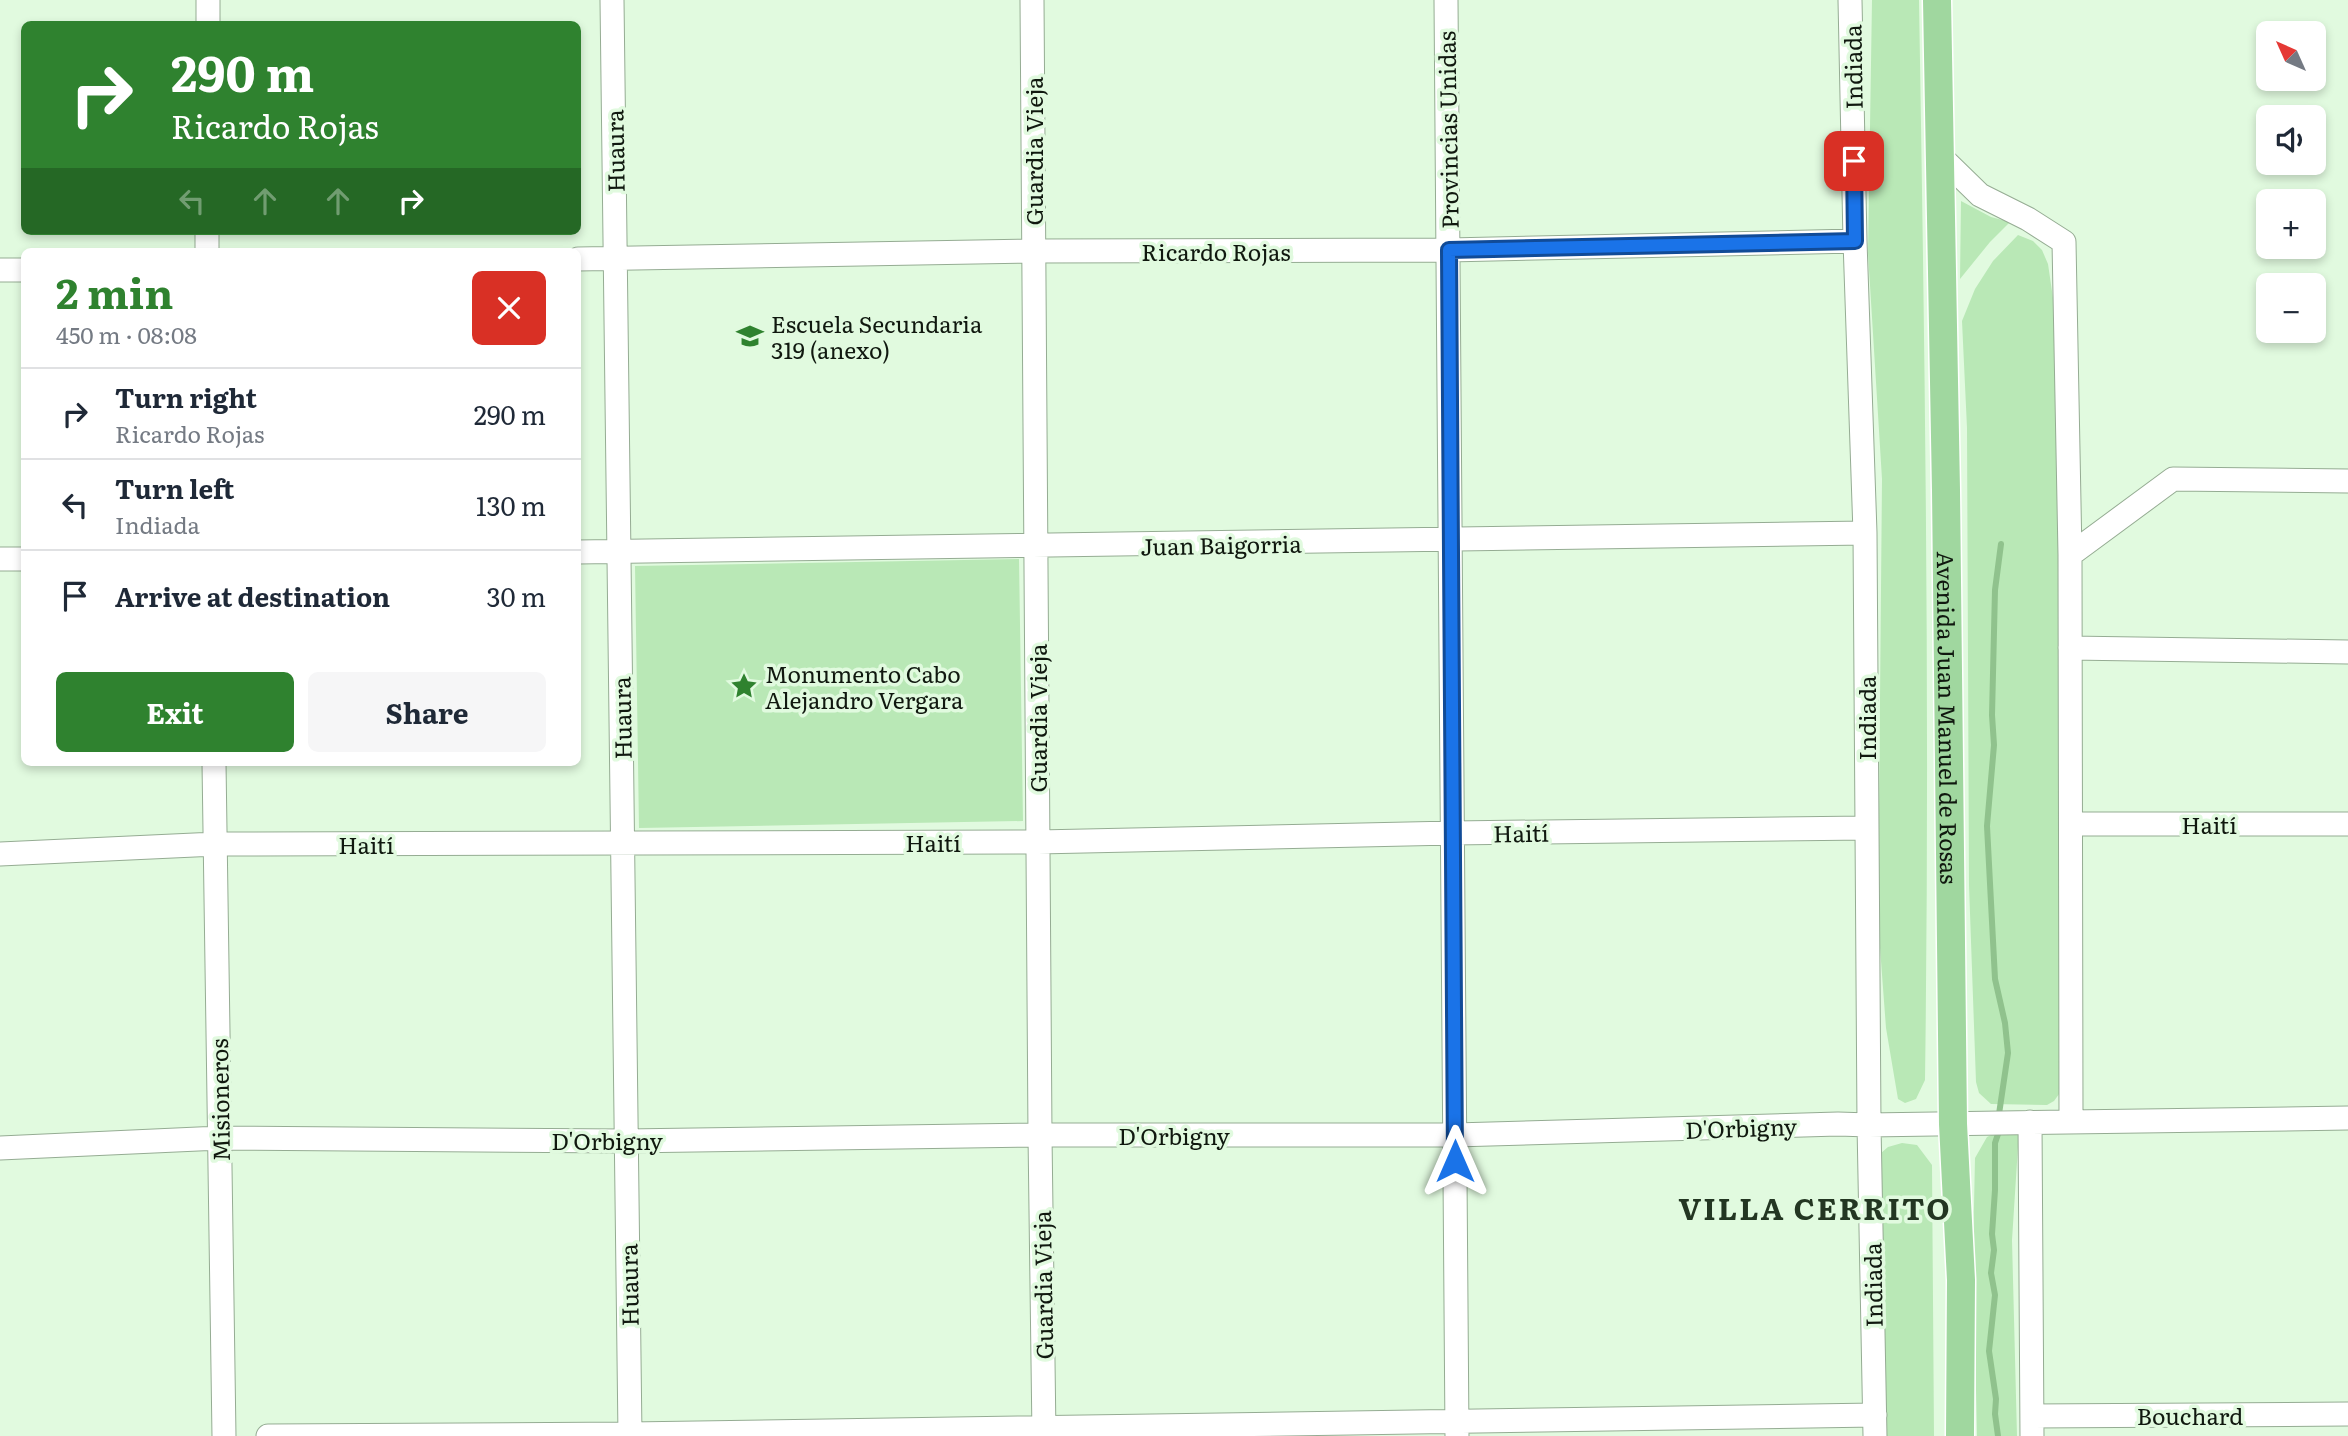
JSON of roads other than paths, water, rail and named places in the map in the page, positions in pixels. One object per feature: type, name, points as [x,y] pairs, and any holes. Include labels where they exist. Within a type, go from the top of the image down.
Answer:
[{"type":"main road","name":"Avenida Juan Manuel de Rosas","points":[[1937,0],[1946,477],[1953,1124],[1961,1280],[1960,1436]]},
{"type":"street","points":[[208,0],[208,21]]},
{"type":"street","name":"Huaura","points":[[612,0],[630,1435]]},
{"type":"street","name":"Guardia Vieja","points":[[1032,0],[1044,1432]]},
{"type":"street","name":"Provincias Unidas","points":[[1446,0],[1457,1429]]},
{"type":"street","name":"Indiada","points":[[1850,0],[1865,533],[1869,1125],[1875,1425]]},
{"type":"street","points":[[1940,156],[1980,195],[2028,219],[2064,242],[2070,555],[2071,1122]]},
{"type":"street","name":"Ricardo Rojas","points":[[581,259],[1033,251],[1449,250],[1855,241]]},
{"type":"street","points":[[0,270],[21,270]]},
{"type":"street","points":[[2070,555],[2173,479],[2348,481]]},
{"type":"street","name":"Juan Baigorria","points":[[581,552],[1865,533]]},
{"type":"street","points":[[0,559],[21,559]]},
{"type":"street","points":[[2070,648],[2348,652]]},
{"type":"street","name":"Misioneros","points":[[215,766],[224,1436]]},
{"type":"street","name":"Haití","points":[[2071,824],[2348,824]]},
{"type":"street","name":"Haití","points":[[0,854],[216,844],[1038,842],[1866,828]]},
{"type":"street","name":"D'Orbigny","points":[[0,1148],[220,1138],[626,1141],[1040,1135],[1455,1135],[1838,1124],[2348,1118]]},
{"type":"street","points":[[2030,1122],[2032,1426]]},
{"type":"street","name":"Bouchard","points":[[2032,1426],[2348,1414]]},
{"type":"street","points":[[268,1436],[1875,1425]]},
{"type":"waterway","points":[[1999,1114],[2008,1053],[2005,1023],[1995,979],[1987,826],[1994,745],[1992,715],[1995,590],[2001,544]]},
{"type":"waterway","points":[[1998,1436],[1989,1351],[1995,1295],[1991,1273],[1994,1250],[1992,1234],[1995,1143],[1999,1131]]},
{"type":"place","name":"Escuela Secundaria 319 (anexo)","points":[[750,336]]},
{"type":"place","name":"Monumento Cabo Alejandro Vergara","points":[[744,686]]},
{"type":"district","name":"VILLA CERRITO","points":[[1815,1207]]}]
